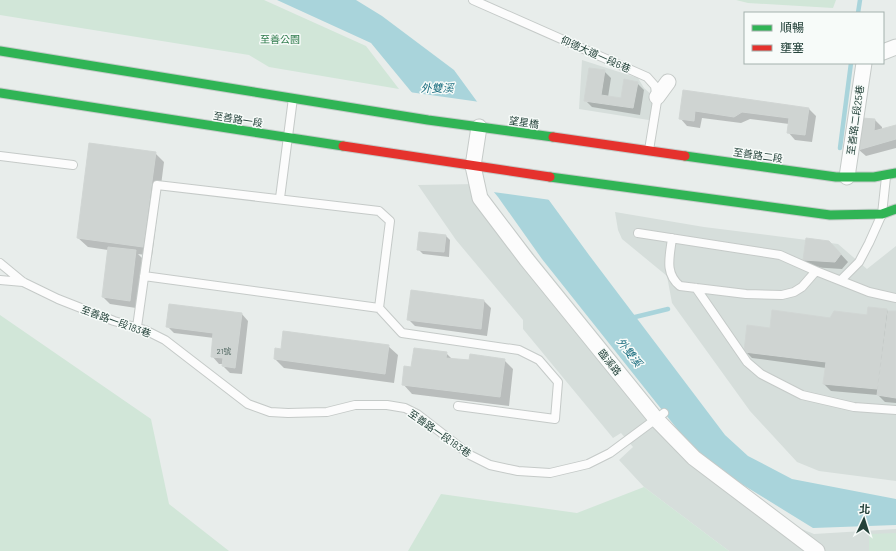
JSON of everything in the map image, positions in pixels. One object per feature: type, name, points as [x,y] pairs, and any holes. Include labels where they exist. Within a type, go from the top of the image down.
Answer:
[{"type":"main road","points":[[0,51],[293,98]]},
{"type":"main road","name":"至善路一段","points":[[0,93],[473,166]]},
{"type":"main road","name":"望星橋","points":[[293,98],[428,120],[617,147]]},
{"type":"main road","name":"至善路二段","points":[[617,147],[847,177],[858,178],[886,176],[896,173]]},
{"type":"main road","points":[[473,166],[830,215],[882,214],[896,209]]},
{"type":"street","points":[[884,52],[896,47]]},
{"type":"street","name":"至善路二段25巷","points":[[847,177],[864,64]]},
{"type":"street","points":[[657,97],[668,82]]},
{"type":"street","name":"臨溪路","points":[[478,127],[473,166],[480,198],[528,260],[694,458],[817,551]]},
{"type":"lane","name":"仰德大道一段6巷","points":[[473,0],[647,77],[655,86],[657,97]]},
{"type":"lane","points":[[648,151],[657,97]]},
{"type":"lane","points":[[280,198],[293,98]]},
{"type":"lane","points":[[0,156],[73,165]]},
{"type":"lane","points":[[841,280],[859,262],[882,214],[886,176]]},
{"type":"lane","points":[[137,327],[157,185],[280,198],[379,211],[390,221],[379,308]]},
{"type":"lane","points":[[638,233],[780,255],[869,292],[896,298]]},
{"type":"lane","points":[[672,238],[669,266],[673,281],[680,286],[746,294],[782,294],[794,292],[802,287],[816,271]]},
{"type":"lane","name":"至善路一段183巷","points":[[0,263],[23,282],[58,299],[114,321],[137,327],[165,340],[248,404],[270,412],[288,413],[327,412],[355,405],[387,405],[405,408],[417,414],[470,455],[490,465],[518,471],[550,473],[588,464],[610,453],[660,416]]},
{"type":"lane","points":[[144,276],[379,308],[402,333],[519,350],[539,360],[558,382],[555,419],[458,406]]},
{"type":"lane","points":[[0,280],[23,282]]},
{"type":"lane","points":[[696,288],[747,362],[761,374],[802,395],[854,407],[896,410]]},
{"type":"shaded area","points":[[582,60],[638,78],[644,88],[653,96],[655,121],[579,109]]},
{"type":"shaded area","points":[[477,184],[697,456],[772,517],[814,534],[896,529],[896,551],[729,551],[644,487],[619,460],[633,447],[621,433],[613,438],[523,329],[523,320],[456,240],[418,185]]},
{"type":"shaded area","points":[[615,212],[704,227],[838,244],[867,269],[896,246],[896,481],[819,471],[797,462],[750,411],[672,303],[667,276],[622,239],[618,230]]},
{"type":"green space","name":"至善公園","points":[[0,0],[264,0],[366,46],[399,89],[269,67],[249,55],[0,15]]},
{"type":"green space","points":[[736,0],[836,0],[833,8],[748,3]]},
{"type":"green space","points":[[0,315],[151,419],[169,504],[229,551],[0,551]]},
{"type":"green space","points":[[644,487],[729,551],[408,551],[441,494],[577,513]]},
{"type":"green space","points":[[896,533],[896,551],[869,551],[869,534]]},
{"type":"water","name":"外雙溪","points":[[277,0],[356,0],[382,16],[454,70],[589,255],[725,435],[748,456],[792,479],[896,499],[896,525],[813,528],[701,459],[542,259],[498,197],[371,43]]},
{"type":"pier","points":[[409,92],[480,102],[551,200],[493,192]]},
{"type":"building","points":[[589,68],[605,70],[601,95],[621,98],[624,79],[638,82],[633,108],[584,101]]},
{"type":"building","points":[[683,90],[809,108],[805,135],[787,133],[789,118],[742,112],[734,117],[695,111],[694,121],[679,119]]},
{"type":"building","points":[[862,118],[875,119],[874,131],[896,125],[896,139],[858,150]]},
{"type":"building","points":[[89,143],[156,152],[143,247],[77,238]]},
{"type":"building","points":[[419,232],[446,235],[444,252],[417,250]]},
{"type":"building","points":[[806,238],[829,241],[841,254],[835,262],[803,260]]},
{"type":"building","points":[[108,247],[136,250],[130,301],[102,297]]},
{"type":"building","points":[[411,290],[484,300],[481,329],[407,320]]},
{"type":"building","points":[[169,304],[242,313],[235,368],[222,366],[223,358],[211,357],[213,333],[166,327]]},
{"type":"building","points":[[868,307],[887,309],[877,389],[823,384],[826,362],[744,352],[747,325],[770,328],[772,310],[830,318],[834,311],[867,315]]},
{"type":"building","points":[[888,311],[896,311],[896,398],[877,395]]},
{"type":"building","points":[[283,331],[389,345],[385,374],[274,359],[275,348],[281,349]]},
{"type":"building","points":[[414,348],[447,352],[446,358],[469,360],[470,354],[505,359],[500,397],[402,385],[404,366],[411,367]]},
{"type":"waterway","points":[[858,12],[860,0]]},
{"type":"waterway","points":[[840,148],[851,64]]},
{"type":"waterway","points":[[631,318],[668,309]]},
{"type":"traffic: fast","points":[[0,51],[428,120],[553,137]]},
{"type":"traffic: fast","points":[[0,93],[343,146]]},
{"type":"traffic: fast","points":[[685,156],[836,177],[874,177],[896,173]]},
{"type":"traffic: fast","points":[[550,177],[830,215],[882,214],[896,209]]},
{"type":"traffic: jam","points":[[553,137],[685,156]]},
{"type":"traffic: jam","points":[[343,146],[550,177]]}]
